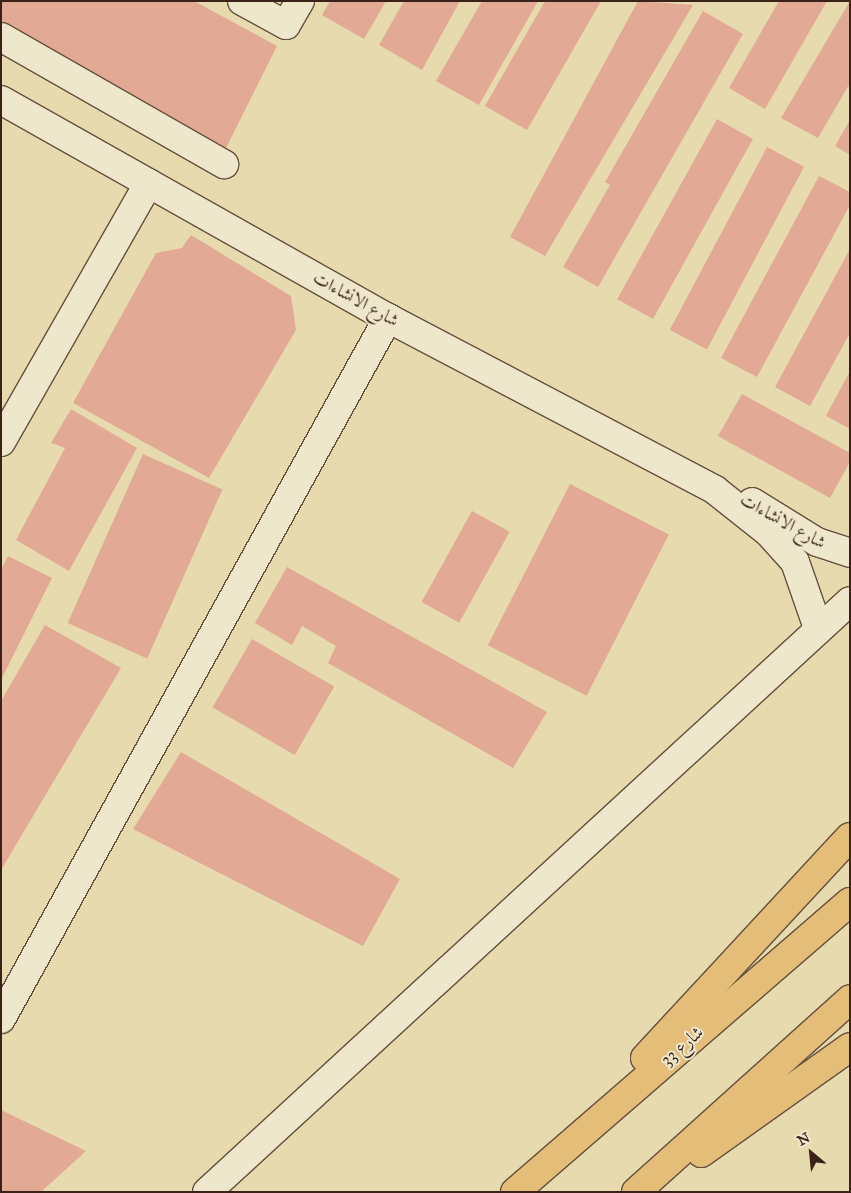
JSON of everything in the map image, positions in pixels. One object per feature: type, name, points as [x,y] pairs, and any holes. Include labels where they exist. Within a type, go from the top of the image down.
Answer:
[{"type":"highway","points":[[562,1149],[850,837]]},
{"type":"highway","name":"شارع 33","points":[[515,1192],[562,1149],[850,902]]},
{"type":"highway","points":[[636,1192],[850,999]]},
{"type":"highway","points":[[644,1192],[850,1047]]},
{"type":"street","points":[[242,1],[286,25],[300,1]]},
{"type":"street","points":[[1,37],[224,164]]},
{"type":"street","name":"شارع الانشاءات","points":[[1,100],[388,318],[715,490],[768,532],[795,562],[818,628]]},
{"type":"street","points":[[1,442],[149,183]]},
{"type":"street","points":[[1,1019],[388,318]]},
{"type":"street","name":"شارع الانشاءات","points":[[715,490],[738,495],[817,542],[850,553]]},
{"type":"street","points":[[207,1192],[818,628],[850,601]]},
{"type":"building","points":[[1,1],[194,1],[277,46],[226,148],[1,22]]},
{"type":"building","points":[[330,1],[386,1],[364,39],[322,15]]},
{"type":"building","points":[[404,1],[460,1],[422,70],[379,45]]},
{"type":"building","points":[[482,1],[538,1],[479,105],[436,81]]},
{"type":"building","points":[[545,1],[601,1],[527,130],[485,106]]},
{"type":"building","points":[[638,1],[693,5],[545,256],[510,237]]},
{"type":"building","points":[[779,1],[827,1],[765,109],[729,88]]},
{"type":"building","points":[[850,1],[850,83],[818,138],[781,118]]},
{"type":"building","points":[[703,11],[743,34],[598,287],[563,267],[610,185],[605,182]]},
{"type":"building","points":[[717,119],[753,139],[653,319],[617,299]]},
{"type":"building","points":[[850,120],[850,155],[835,146]]},
{"type":"building","points":[[767,147],[804,167],[707,349],[670,330]]},
{"type":"building","points":[[819,176],[850,192],[850,205],[757,377],[721,358]]},
{"type":"building","points":[[191,235],[291,296],[296,330],[209,478],[73,403],[156,253],[182,248]]},
{"type":"building","points":[[850,249],[850,333],[810,406],[775,387]]},
{"type":"building","points":[[850,371],[850,429],[826,416]]},
{"type":"building","points":[[742,394],[850,453],[850,462],[830,498],[718,436]]},
{"type":"building","points":[[71,409],[137,448],[69,571],[16,540],[65,448],[51,443]]},
{"type":"building","points":[[143,454],[222,489],[147,658],[68,623]]},
{"type":"building","points":[[570,484],[669,534],[587,696],[488,645]]},
{"type":"building","points":[[472,511],[510,532],[459,623],[422,602]]},
{"type":"building","points":[[8,556],[52,578],[1,680],[1,570]]},
{"type":"building","points":[[287,567],[547,712],[513,768],[328,663],[336,646],[302,626],[292,645],[255,623]]},
{"type":"building","points":[[45,625],[121,668],[1,870],[1,701]]},
{"type":"building","points":[[252,639],[334,686],[295,755],[212,707]]},
{"type":"building","points":[[181,752],[400,879],[363,946],[133,829]]},
{"type":"building","points":[[1,1110],[86,1151],[41,1192],[1,1192]]}]
